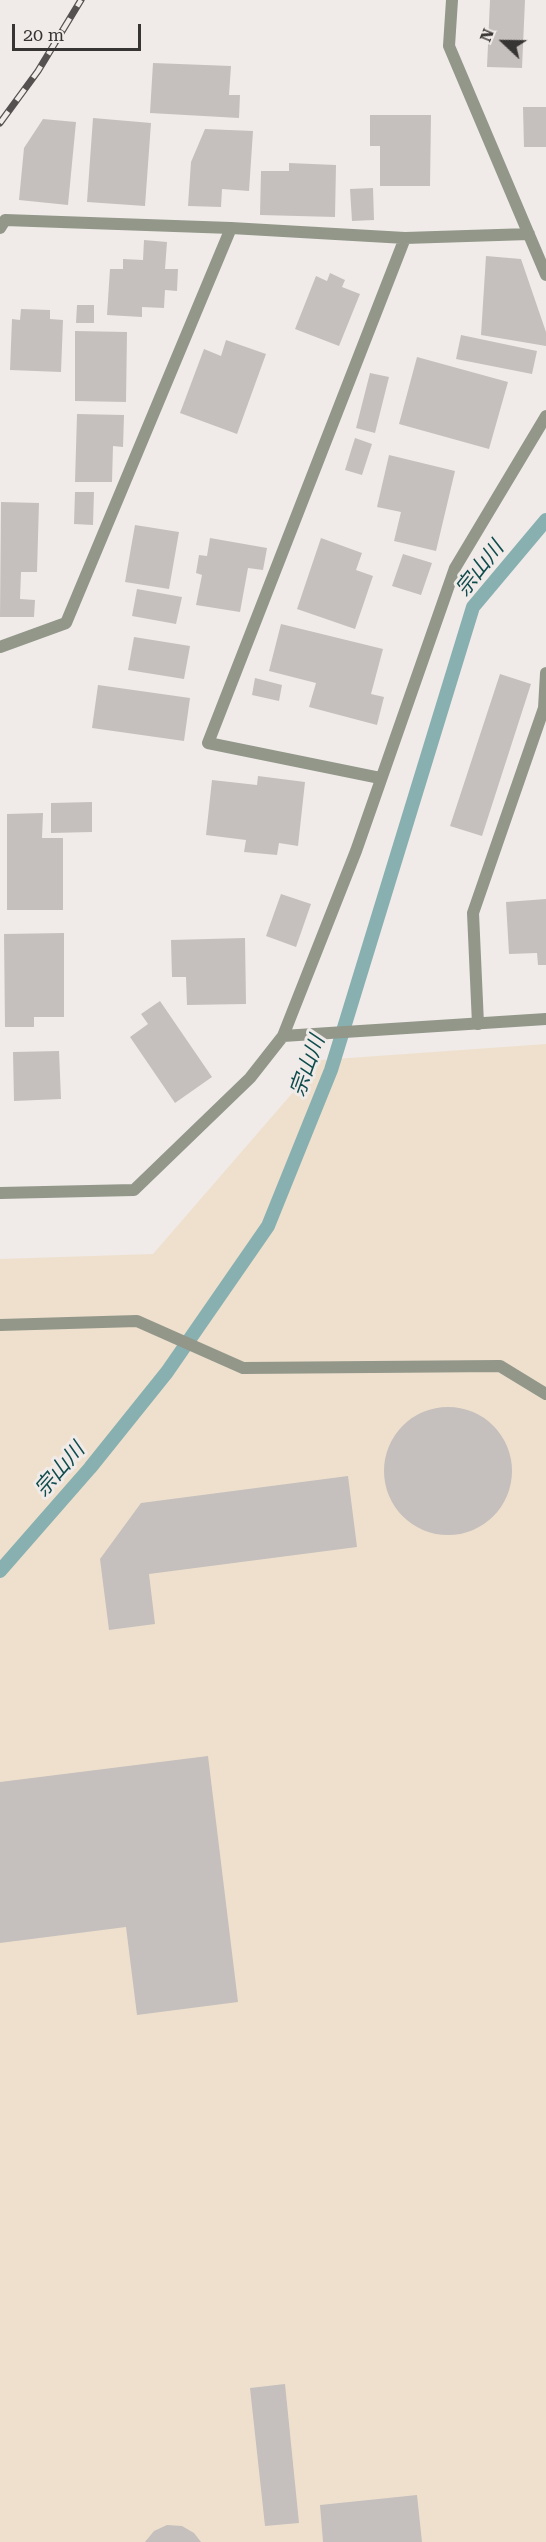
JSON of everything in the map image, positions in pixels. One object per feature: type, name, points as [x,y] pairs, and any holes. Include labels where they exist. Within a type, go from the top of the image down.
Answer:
[{"type":"street","points":[[452,0],[449,46],[546,275]]},
{"type":"street","points":[[0,228],[5,220],[231,228],[405,238],[529,234]]},
{"type":"street","points":[[0,646],[66,623],[231,228]]},
{"type":"street","points":[[380,778],[208,743],[405,238]]},
{"type":"street","points":[[0,1193],[134,1190],[250,1078],[283,1036],[356,851],[455,568],[546,416]]},
{"type":"street","points":[[478,1024],[473,913],[544,708],[546,673]]},
{"type":"street","points":[[283,1036],[546,1019]]},
{"type":"street","points":[[0,1325],[137,1321],[243,1368],[500,1366],[546,1394]]},
{"type":"shaded area","points":[[546,1044],[546,2542],[0,2542],[0,1259],[153,1254],[321,1060]]},
{"type":"building","points":[[490,0],[525,0],[522,68],[487,67]]},
{"type":"building","points":[[153,63],[231,66],[229,95],[240,95],[239,118],[150,113]]},
{"type":"building","points":[[523,107],[546,107],[546,147],[524,147]]},
{"type":"building","points":[[370,115],[431,115],[430,186],[380,186],[380,146],[370,146]]},
{"type":"building","points":[[93,118],[151,123],[145,206],[87,202]]},
{"type":"building","points":[[43,119],[76,122],[68,205],[19,200],[24,148]]},
{"type":"building","points":[[205,129],[253,131],[249,191],[222,189],[221,207],[188,206],[191,162]]},
{"type":"building","points":[[289,163],[336,165],[335,217],[260,215],[261,171],[289,171]]},
{"type":"building","points":[[373,188],[374,220],[352,221],[350,189]]},
{"type":"building","points":[[144,240],[167,242],[165,269],[178,269],[177,291],[165,290],[164,308],[142,307],[142,317],[107,315],[110,269],[123,269],[123,259],[143,260]]},
{"type":"building","points":[[486,256],[521,259],[546,332],[546,346],[481,335]]},
{"type":"building","points":[[330,273],[345,280],[342,287],[360,294],[339,346],[295,329],[316,276],[327,281]]},
{"type":"building","points":[[77,305],[94,305],[94,323],[76,323]]},
{"type":"building","points":[[21,309],[50,310],[50,319],[63,320],[61,372],[10,370],[12,319],[20,320]]},
{"type":"building","points":[[75,331],[127,332],[126,402],[75,401]]},
{"type":"building","points":[[461,335],[537,351],[532,374],[456,359]]},
{"type":"building","points":[[226,340],[266,354],[237,434],[180,413],[204,349],[221,356]]},
{"type":"building","points":[[417,357],[508,382],[489,449],[399,424]]},
{"type":"building","points":[[370,373],[389,377],[375,433],[356,428]]},
{"type":"building","points":[[77,414],[124,415],[123,447],[113,446],[112,482],[75,482]]},
{"type":"building","points":[[355,438],[372,444],[362,475],[345,470]]},
{"type":"building","points":[[389,455],[455,471],[436,551],[394,541],[401,512],[377,507]]},
{"type":"building","points":[[75,492],[94,492],[93,525],[74,524]]},
{"type":"building","points":[[1,502],[39,503],[37,572],[21,572],[20,599],[35,600],[34,617],[0,617]]},
{"type":"building","points":[[135,525],[179,532],[169,589],[125,582]]},
{"type":"building","points":[[210,538],[267,548],[263,570],[248,568],[240,612],[196,605],[202,575],[196,573],[199,555],[207,556]]},
{"type":"building","points":[[321,538],[362,553],[356,570],[373,576],[355,629],[297,609]]},
{"type":"building","points":[[403,554],[432,563],[421,595],[392,586]]},
{"type":"building","points":[[137,589],[182,597],[176,624],[132,616]]},
{"type":"building","points":[[281,624],[383,649],[371,694],[384,697],[377,725],[309,707],[316,683],[269,671]]},
{"type":"building","points":[[134,637],[190,646],[184,679],[128,670]]},
{"type":"building","points":[[500,674],[531,684],[482,836],[450,826]]},
{"type":"building","points":[[255,678],[282,685],[279,701],[252,695]]},
{"type":"building","points":[[98,685],[190,698],[184,741],[92,728]]},
{"type":"building","points":[[258,776],[305,782],[298,846],[279,843],[277,855],[244,852],[246,840],[206,835],[212,780],[257,785]]},
{"type":"building","points":[[92,802],[92,832],[51,833],[51,803]]},
{"type":"building","points":[[43,813],[42,838],[63,838],[63,910],[7,910],[7,814]]},
{"type":"building","points":[[281,894],[311,904],[296,947],[266,936]]},
{"type":"building","points":[[546,899],[546,965],[538,965],[537,953],[509,954],[506,902]]},
{"type":"building","points":[[64,933],[64,1017],[34,1017],[34,1027],[5,1027],[4,934]]},
{"type":"building","points":[[245,938],[246,1004],[187,1005],[186,977],[172,977],[171,940]]},
{"type":"building","points":[[160,1001],[212,1077],[175,1103],[130,1037],[148,1024],[141,1014]]},
{"type":"building","points":[[59,1051],[61,1099],[14,1101],[13,1052]]},
{"type":"building","points":[[448,1407],[472,1412],[493,1426],[507,1447],[512,1471],[507,1495],[493,1516],[472,1530],[448,1535],[424,1530],[403,1516],[389,1495],[384,1471],[389,1447],[403,1426],[424,1412]]},
{"type":"building","points":[[348,1476],[357,1547],[149,1574],[155,1624],[109,1630],[100,1559],[141,1503]]},
{"type":"building","points":[[208,1756],[238,2002],[137,2015],[126,1927],[0,1943],[0,1782]]},
{"type":"building","points":[[285,2384],[299,2523],[265,2526],[250,2388]]},
{"type":"building","points":[[417,2495],[422,2542],[323,2542],[320,2505]]},
{"type":"building","points":[[167,2525],[182,2526],[194,2533],[201,2542],[145,2542],[154,2531]]},
{"type":"waterway","name":"宗山川","points":[[0,1571],[90,1468],[167,1372],[268,1226],[331,1070],[473,607],[546,520]]},
{"type":"railway","points":[[0,123],[38,71],[81,0]]}]
